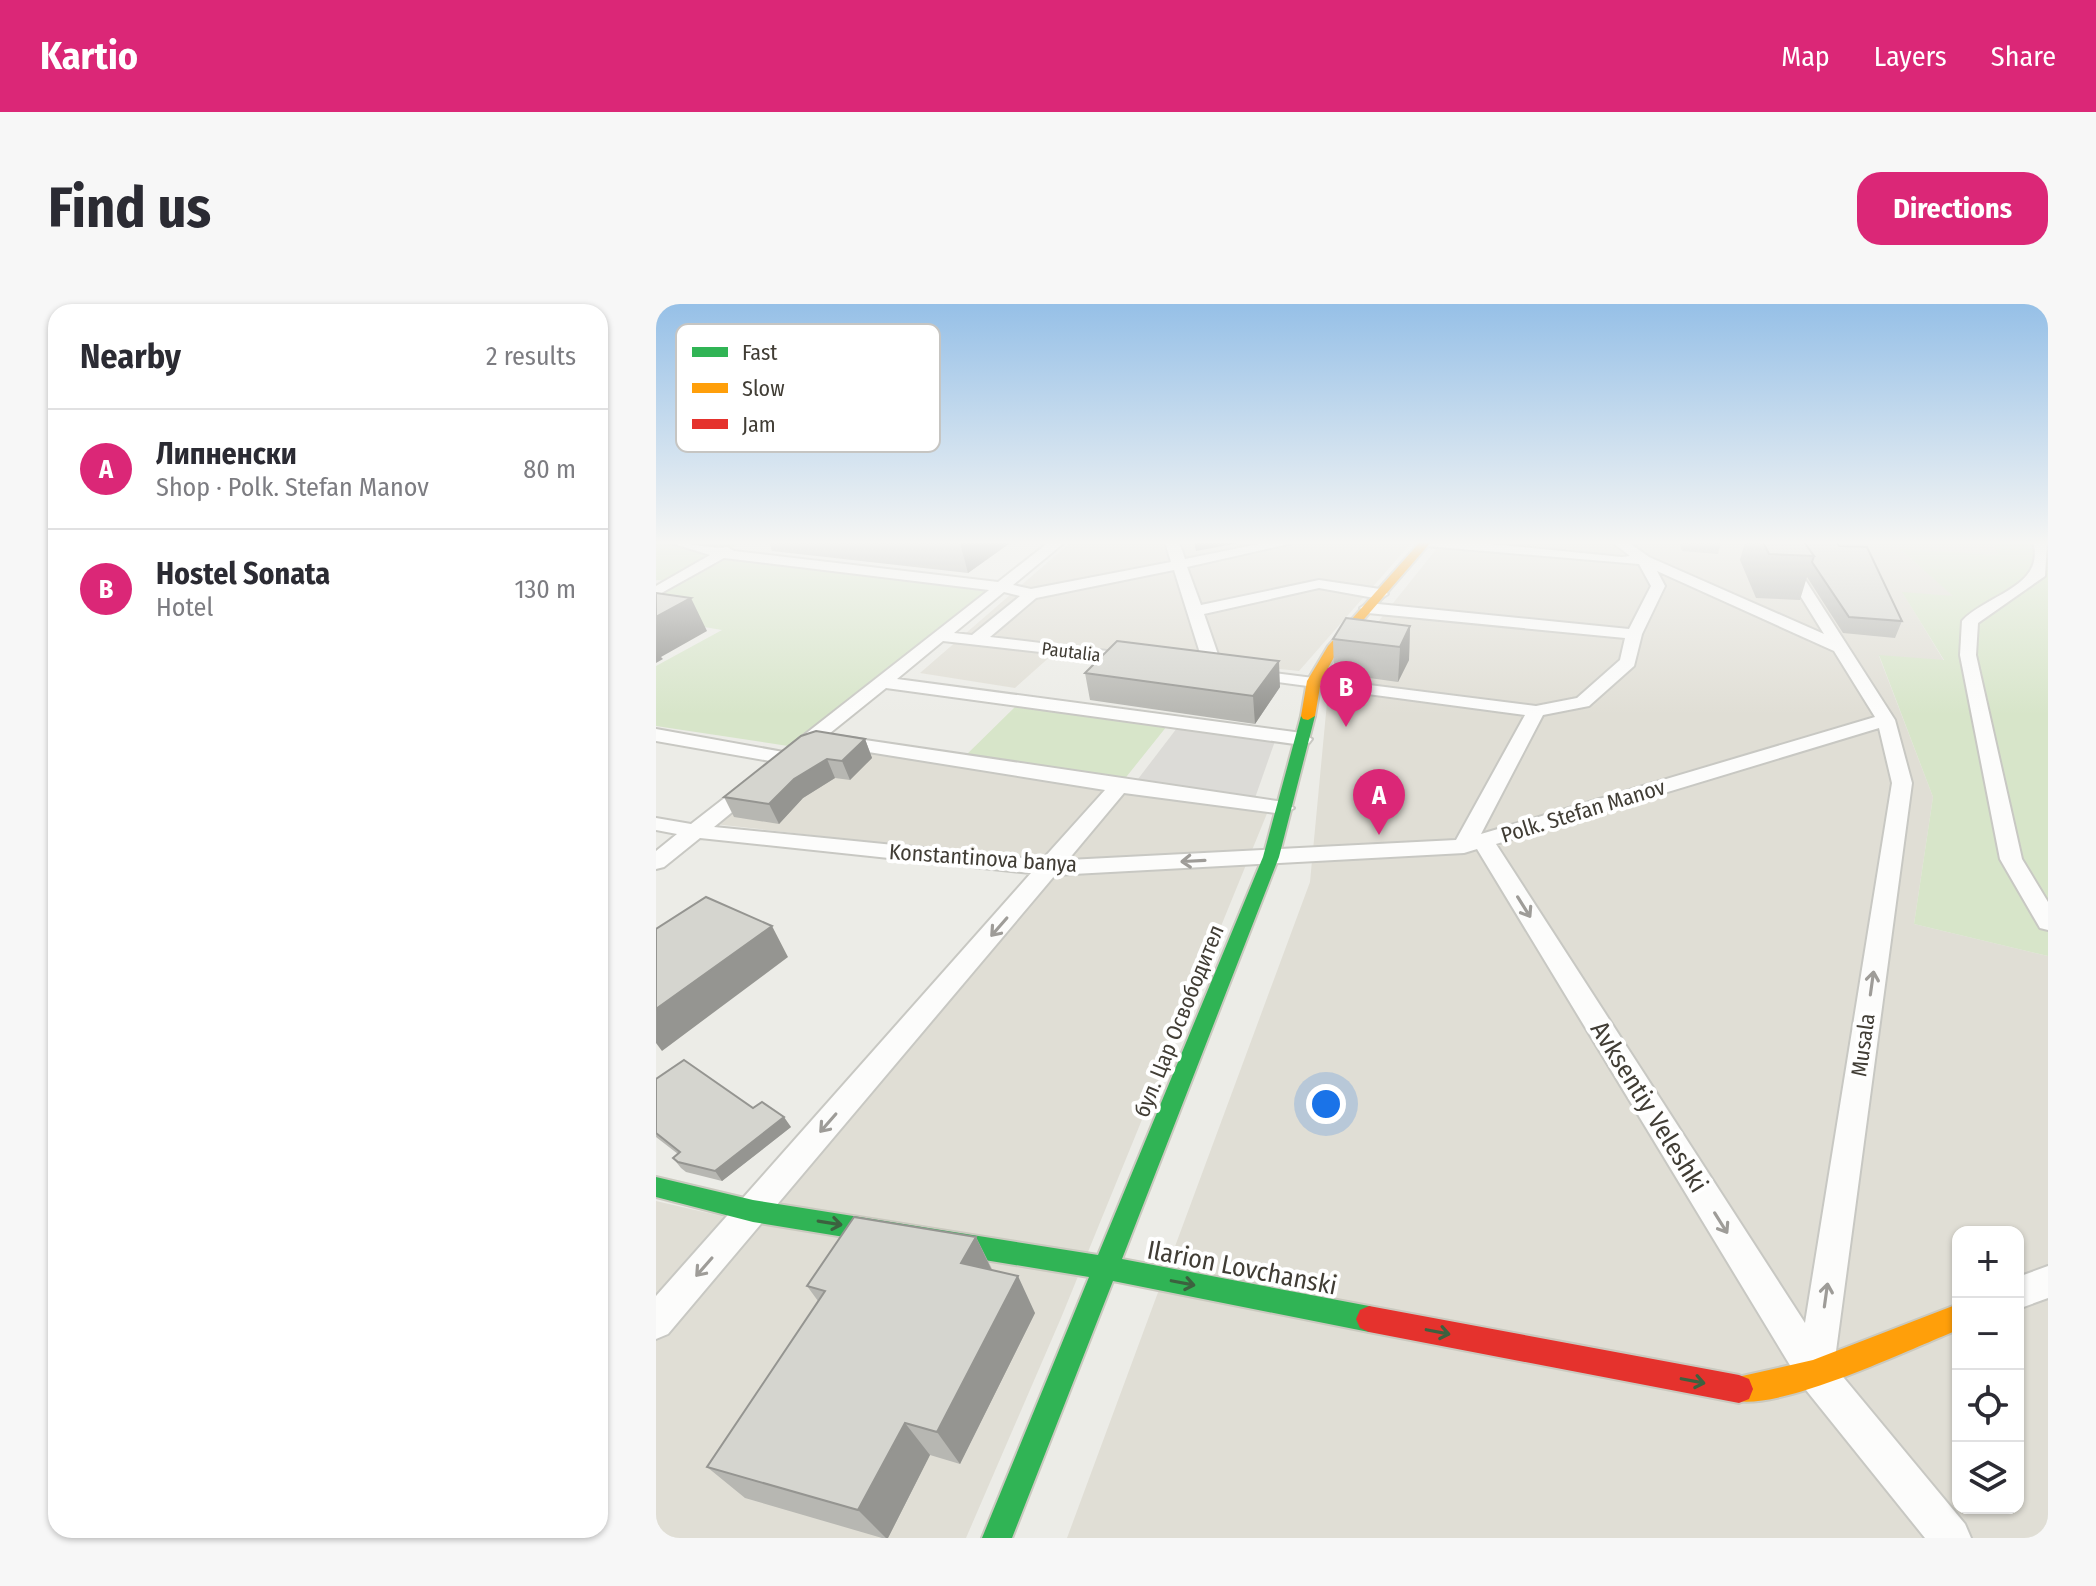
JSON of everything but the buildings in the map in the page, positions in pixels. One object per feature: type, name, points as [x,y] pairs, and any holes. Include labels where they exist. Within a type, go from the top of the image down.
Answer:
[{"type":"main road","name":"бул. Цар Освободител","points":[[997,1538],[1271,857],[1314,681],[1334,646],[1374,601]]},
{"type":"main road","name":"Ilarion Lovchanski","points":[[656,1187],[753,1211],[1106,1268],[1752,1392],[1815,1372],[1952,1319]]},
{"type":"street","points":[[656,862],[986,600]]},
{"type":"street","points":[[975,641],[1024,600]]},
{"type":"street","points":[[1191,600],[1206,668],[1536,711],[1583,702],[1628,662],[1634,634],[1651,600]]},
{"type":"street","points":[[1195,611],[1247,600]]},
{"type":"street","points":[[1369,600],[1634,634]]},
{"type":"street","points":[[1733,600],[1841,648]]},
{"type":"street","name":"Musala","points":[[1810,600],[1886,720],[1902,783],[1815,1372]]},
{"type":"street","points":[[2002,600],[1970,621],[1968,655],[2011,859],[2048,922]]},
{"type":"street","name":"Pautalia","points":[[940,636],[1154,662]]},
{"type":"street","points":[[882,682],[1302,739]]},
{"type":"street","points":[[1474,844],[1536,711]]},
{"type":"street","name":"Polk. Stefan Manov","points":[[1271,857],[1474,844],[1886,720]]},
{"type":"street","points":[[656,735],[787,758]]},
{"type":"street","points":[[812,738],[1119,786],[1284,808]]},
{"type":"street","points":[[656,1322],[1119,786]]},
{"type":"street","name":"Konstantinova banya","points":[[656,824],[695,831],[1050,868],[1271,857]]},
{"type":"street","name":"Avksentiy Veleshki","points":[[1474,844],[1815,1372],[1951,1538]]},
{"type":"street","points":[[2024,1291],[2048,1282]]},
{"type":"shaded area","points":[[1005,600],[1362,600],[1299,671],[1062,646],[1015,688],[920,673]]},
{"type":"shaded area","points":[[1396,600],[1907,600],[1944,661],[1879,656],[1933,797],[1914,924],[2048,956],[2048,1538],[1067,1538],[1310,882],[1328,692],[1354,652]]},
{"type":"shaded area","points":[[1177,728],[1275,741],[1255,798],[1138,779]]},
{"type":"shaded area","points":[[816,742],[1268,811],[1061,1318],[966,1538],[656,1538],[656,1201],[756,1224],[1062,863],[714,824]]},
{"type":"green space","points":[[656,600],[977,600],[788,746],[656,726],[656,666],[722,630],[656,619]]},
{"type":"green space","points":[[1907,600],[2048,600],[2048,956],[1914,924],[1933,797],[1879,655],[1944,660]]},
{"type":"green space","points":[[1021,701],[1171,721],[1119,786],[960,761]]},
{"type":"traffic: fast","points":[[997,1538],[1271,857],[1308,716]]},
{"type":"traffic: fast","points":[[656,1187],[753,1211],[1106,1268],[1369,1319]]},
{"type":"traffic: slow","points":[[1308,716],[1314,681],[1334,646],[1375,600]]},
{"type":"traffic: slow","points":[[1739,1389],[1757,1389],[1813,1374],[1952,1319]]},
{"type":"traffic: jam","points":[[1369,1319],[1739,1389]]},
{"type":"place","name":"Hostel Sonata","points":[[1346,727]]},
{"type":"place","name":"Липненски","points":[[1379,835]]}]
